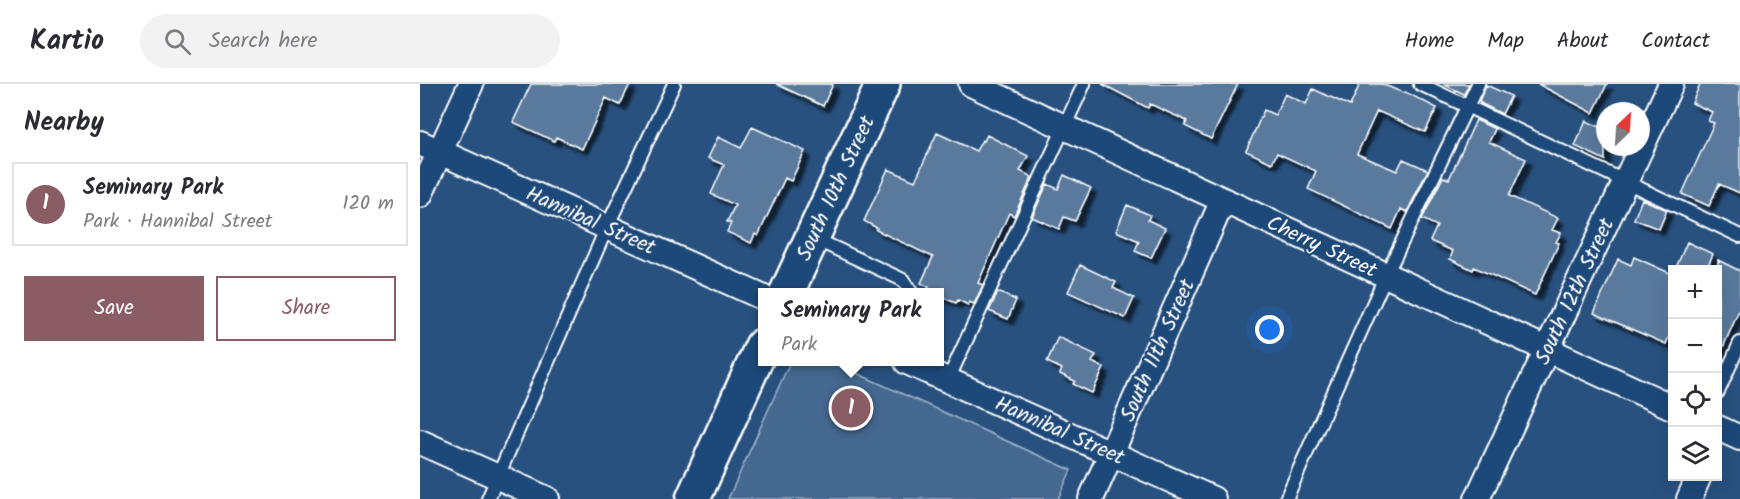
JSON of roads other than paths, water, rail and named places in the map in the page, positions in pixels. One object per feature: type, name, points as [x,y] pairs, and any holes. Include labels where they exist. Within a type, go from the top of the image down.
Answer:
[{"type":"main road","name":"South 10th Street","points":[[789,288],[882,84]]},
{"type":"main road","points":[[693,499],[758,355]]},
{"type":"street","points":[[420,195],[430,148],[471,84]]},
{"type":"street","name":"Cherry Street","points":[[971,84],[1668,405]]},
{"type":"street","name":"South 12th Street","points":[[1477,499],[1671,84]]},
{"type":"street","name":"Hannibal Street","points":[[430,148],[758,295]]},
{"type":"street","name":"South 11th Street","points":[[1091,499],[1223,200]]},
{"type":"street","name":"Hannibal Street","points":[[916,366],[1213,499]]},
{"type":"street","points":[[420,442],[547,499]]},
{"type":"street","points":[[1689,499],[1697,481]]},
{"type":"lane","points":[[488,499],[607,227],[674,84]]},
{"type":"lane","points":[[948,380],[1084,84]]},
{"type":"lane","points":[[1420,84],[1740,236]]},
{"type":"lane","points":[[1286,499],[1386,275],[1478,84]]},
{"type":"lane","points":[[812,238],[903,280],[908,288]]},
{"type":"lane","points":[[1722,383],[1740,344]]},
{"type":"place","name":"Seminary Park","points":[[851,408]]}]
